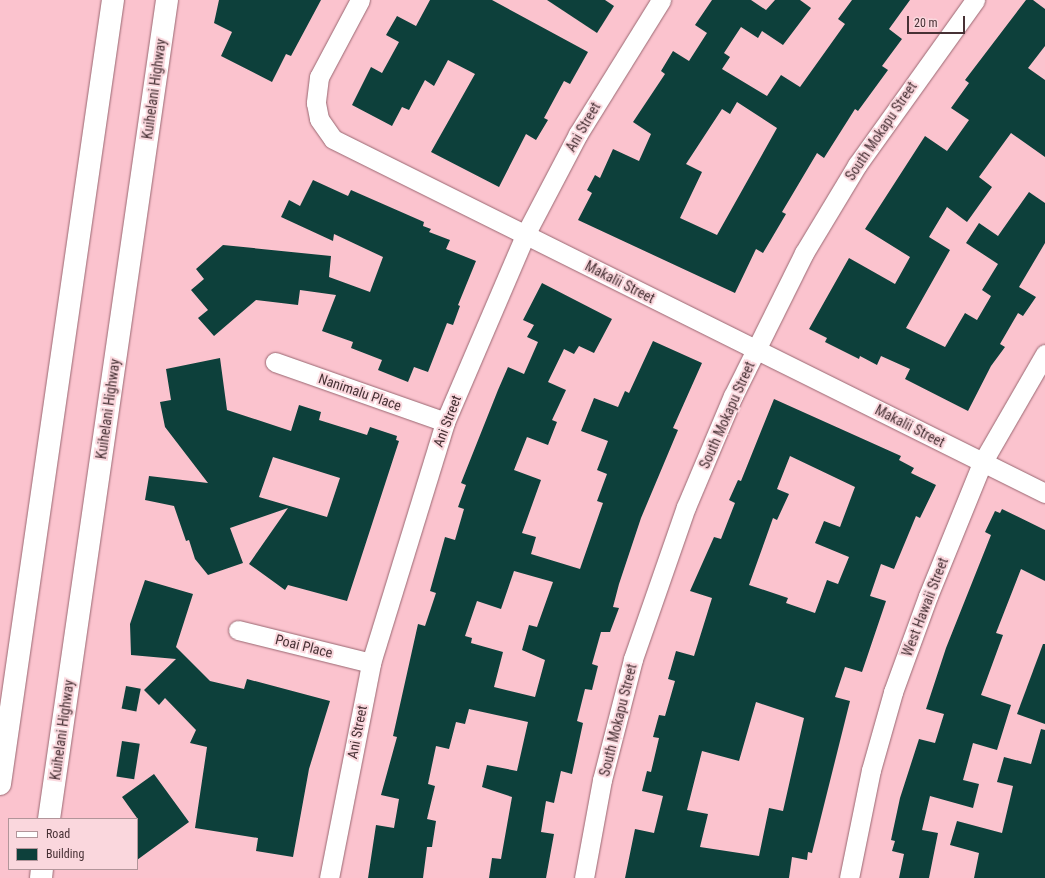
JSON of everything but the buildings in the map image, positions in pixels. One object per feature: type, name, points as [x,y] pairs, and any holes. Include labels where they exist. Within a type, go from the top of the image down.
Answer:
[{"type":"main road","points":[[0,784],[113,0]]},
{"type":"main road","name":"Kuihelani Highway","points":[[49,818],[167,0]]},
{"type":"street","name":"Makalii Street","points":[[360,0],[319,77],[316,103],[319,119],[333,139],[1045,493]]},
{"type":"street","name":"Ani Street","points":[[329,878],[371,663],[445,422],[526,235],[578,134],[661,0]]},
{"type":"street","name":"South Mokapu Street","points":[[584,878],[602,780],[633,659],[686,507],[733,396],[804,253],[857,165],[975,0]]},
{"type":"street","name":"West Hawaii Street","points":[[849,878],[871,770],[893,692],[982,463],[1045,354]]},
{"type":"street","name":"Nanimalu Place","points":[[275,362],[445,422]]},
{"type":"street","name":"Poai Place","points":[[238,630],[371,663]]}]
